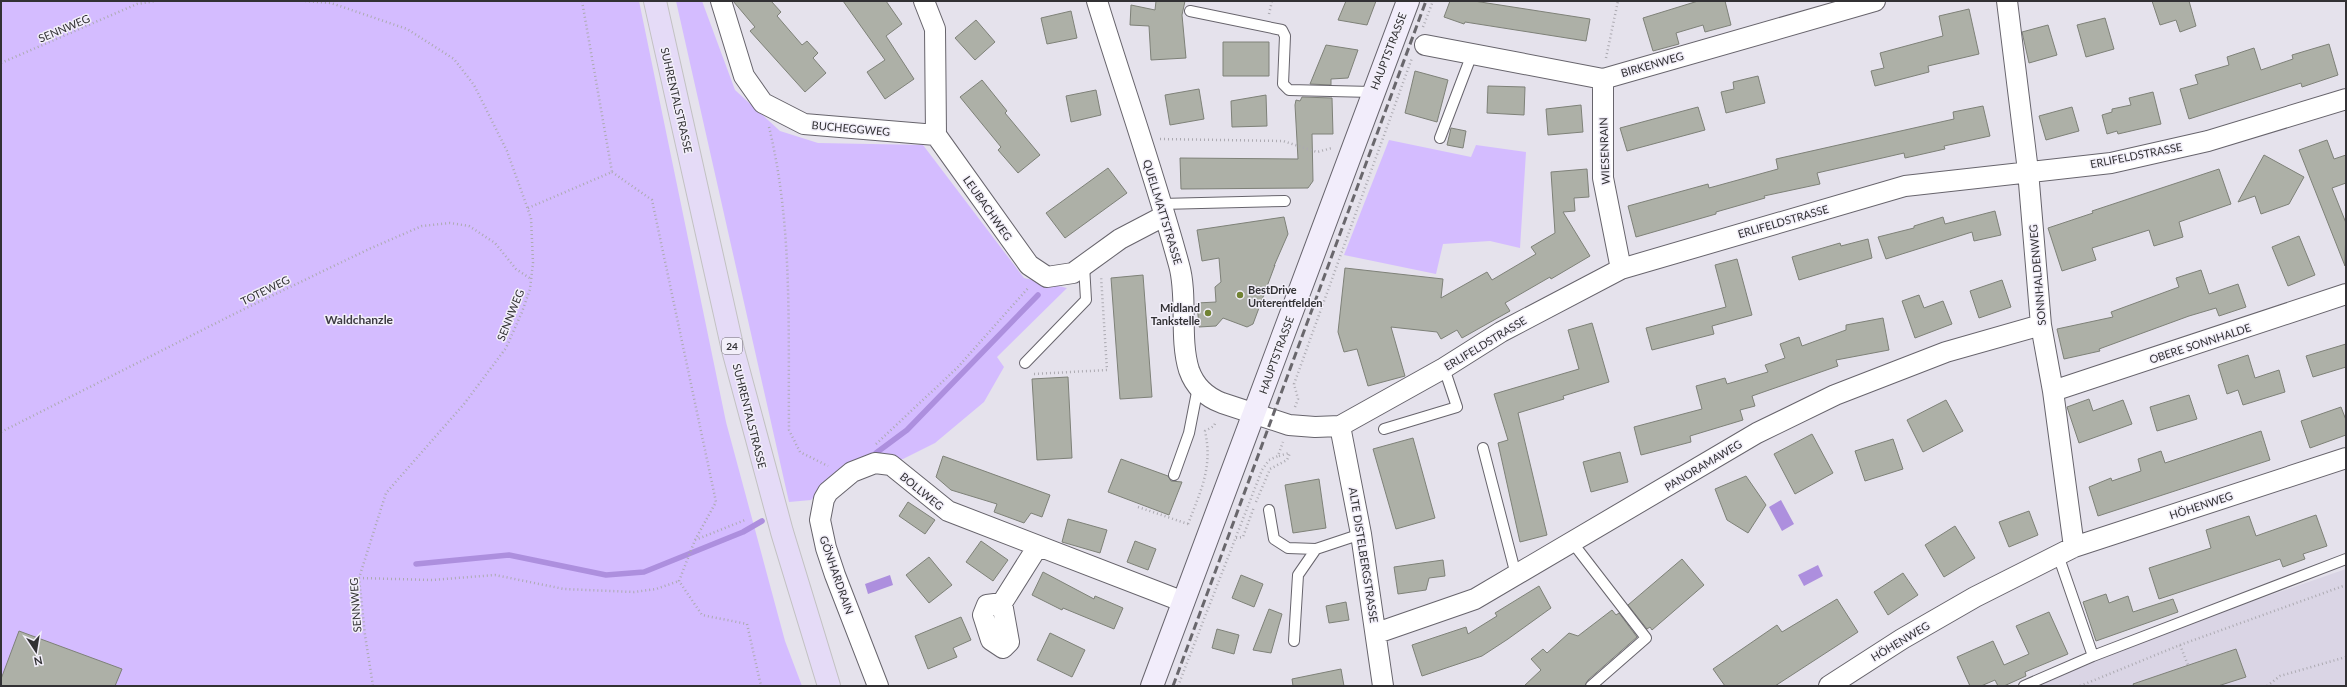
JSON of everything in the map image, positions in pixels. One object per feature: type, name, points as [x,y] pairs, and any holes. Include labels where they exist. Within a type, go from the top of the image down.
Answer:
[{"type":"main road","name":"SUHRENTALSTRASSE","points":[[655,1],[741,381],[782,532],[829,686]]},
{"type":"main road","name":"HAUPTSTRASSE","points":[[1152,686],[1255,413],[1372,92],[1408,1]]},
{"type":"street","name":"BUCHEGGWEG","points":[[721,1],[744,76],[763,103],[804,124],[936,135]]},
{"type":"street","points":[[924,1],[935,30],[936,135]]},
{"type":"street","name":"QUELLMATTSTRASSE","points":[[1097,1],[1180,267],[1186,355],[1190,371],[1198,388],[1212,399],[1255,413]]},
{"type":"street","name":"BIRKENWEG","points":[[1421,41],[1472,54],[1602,78],[1875,1]]},
{"type":"street","name":"SONNHALDENWEG","points":[[2007,1],[2028,171],[2042,325],[2053,391],[2066,551]]},
{"type":"street","name":"WIESENRAIN","points":[[1602,78],[1603,178],[1620,269]]},
{"type":"street","name":"ERLIFELDSTRASSE","points":[[1255,413],[1289,425],[1315,427],[1340,426],[1444,368],[1501,332],[1620,269],[1905,186],[2110,163],[2193,144],[2346,99]]},
{"type":"street","name":"LEUBACHWEG","points":[[936,135],[1029,265],[1041,274]]},
{"type":"street","points":[[1041,274],[1047,277],[1073,273],[1163,210]]},
{"type":"street","name":"OBERE SONNHALDE","points":[[2053,391],[2346,294]]},
{"type":"street","name":"PANORAMAWEG","points":[[1377,633],[1404,625],[1475,599],[1757,432],[1835,395],[1946,352],[2042,325]]},
{"type":"street","name":"ALTE DISTELBERGSTRASSE","points":[[1340,426],[1348,454],[1377,633],[1383,686]]},
{"type":"street","name":"HÖHENWEG","points":[[1829,686],[1902,639],[1975,597],[2066,551],[2346,458]]},
{"type":"street","name":"BOLLWEG","points":[[852,472],[875,463],[891,465],[948,511],[1184,602]]},
{"type":"street","name":"GÖNHARDRAIN","points":[[852,472],[828,492],[824,499],[820,520],[826,548],[835,575],[878,686]]},
{"type":"street","points":[[1002,603],[1038,546]]},
{"type":"lane","points":[[1190,11],[1282,30],[1285,36],[1283,84],[1289,90],[1372,92]]},
{"type":"lane","points":[[1440,138],[1472,54]]},
{"type":"lane","points":[[1163,210],[1286,201]]},
{"type":"lane","points":[[1025,363],[1086,300],[1084,265]]},
{"type":"lane","points":[[1384,428],[1457,407],[1444,368]]},
{"type":"lane","points":[[1174,475],[1191,426],[1198,388]]},
{"type":"lane","points":[[1483,448],[1516,575]]},
{"type":"lane","points":[[1269,510],[1274,539],[1288,548],[1316,549],[1361,534]]},
{"type":"lane","points":[[1572,542],[1646,638],[1591,686]]},
{"type":"lane","points":[[1294,640],[1298,575],[1316,549]]},
{"type":"lane","points":[[2066,551],[2093,656]]},
{"type":"lane","points":[[2024,686],[2093,656],[2346,559]]},
{"type":"path","name":"SENNWEG","points":[[1,62],[138,4],[156,1]]},
{"type":"path","name":"SENNWEG","points":[[305,1],[331,3],[407,29],[454,59],[474,85],[507,150],[531,218],[533,263],[531,279],[522,312],[506,348],[464,404],[386,493],[359,578],[365,635],[374,686]]},
{"type":"path","points":[[359,578],[432,580],[495,575],[564,589],[634,592],[656,589],[679,581],[695,540],[716,502],[652,200],[612,172],[582,1]]},
{"type":"path","points":[[1278,456],[1298,399],[1294,384],[1421,41],[1433,1]]},
{"type":"path","points":[[1602,78],[1618,1]]},
{"type":"path","points":[[763,103],[775,152],[786,239],[789,430],[800,452],[823,465],[852,472]]},
{"type":"path","points":[[1140,139],[1283,140],[1317,152],[1340,146],[1352,147]]},
{"type":"path","points":[[528,208],[612,172]]},
{"type":"path","name":"TOTEWEG","points":[[1,432],[241,311],[369,249],[422,226],[450,223],[469,226],[495,243],[516,269],[531,279]]},
{"type":"path","points":[[1025,363],[1026,374],[1107,370],[1100,253]]},
{"type":"path","points":[[874,446],[958,367],[1041,274]]},
{"type":"path","points":[[1188,524],[1203,487],[1209,455],[1205,430],[1210,428]]},
{"type":"path","points":[[1178,686],[1264,464],[1278,456],[1290,453],[1287,460],[1270,469],[1255,506],[1252,505]]},
{"type":"path","points":[[1138,507],[1194,526]]},
{"type":"path","points":[[1236,538],[1243,537],[1252,512]]},
{"type":"path","points":[[695,540],[745,520]]},
{"type":"path","points":[[679,581],[702,615],[746,624],[761,686]]},
{"type":"path","points":[[2080,686],[2180,644],[2346,586]]},
{"type":"path","points":[[2180,644],[2188,665]]},
{"type":"path","points":[[2267,686],[2280,676],[2346,657]]},
{"type":"shaded area","points":[[1,1],[639,1],[726,422],[785,641],[802,686],[1,686]]},
{"type":"shaded area","points":[[676,1],[702,1],[735,90],[780,131],[818,143],[923,145],[1024,278],[1067,288],[997,357],[1004,367],[984,402],[935,443],[903,459],[847,465],[811,500],[789,502]]},
{"type":"shaded area","points":[[1389,140],[1471,157],[1476,145],[1526,152],[1520,248],[1490,241],[1443,244],[1436,274],[1344,255]]},
{"type":"shaded area","points":[[1781,500],[1794,524],[1782,531],[1769,507]]},
{"type":"shaded area","points":[[1818,565],[1823,576],[1804,586],[1798,575]]},
{"type":"shaded area","points":[[2346,569],[2346,686],[2024,686],[2093,656]]},
{"type":"shaded area","points":[[890,575],[893,585],[868,594],[865,584]]},
{"type":"building","points":[[733,1],[771,1],[781,12],[777,16],[802,45],[807,41],[818,53],[813,58],[826,73],[805,92],[750,31],[755,27]]},
{"type":"building","points":[[843,1],[886,1],[902,24],[886,36],[914,79],[885,99],[867,72],[885,60]]},
{"type":"building","points":[[1156,1],[1185,1],[1182,15],[1186,58],[1151,60],[1149,26],[1130,25],[1131,5],[1155,10]]},
{"type":"building","points":[[1346,1],[1376,1],[1367,25],[1338,20]]},
{"type":"building","points":[[1450,1],[1474,1],[1590,19],[1586,41],[1465,22],[1464,24],[1444,17]]},
{"type":"building","points":[[1698,1],[1725,1],[1731,25],[1705,32],[1703,25],[1676,33],[1679,44],[1653,51],[1643,18]]},
{"type":"building","points":[[2152,1],[2189,1],[2196,26],[2180,32],[2176,20],[2160,25]]},
{"type":"building","points":[[1969,9],[1979,54],[1928,66],[1929,72],[1875,86],[1871,71],[1884,68],[1880,53],[1943,36],[1939,16]]},
{"type":"building","points":[[1071,11],[1077,38],[1047,44],[1041,18]]},
{"type":"building","points":[[2105,18],[2114,49],[2086,57],[2077,25]]},
{"type":"building","points":[[976,20],[995,42],[975,60],[955,38]]},
{"type":"building","points":[[2048,25],[2057,55],[2029,63],[2022,32]]},
{"type":"building","points":[[1223,42],[1269,42],[1269,76],[1223,76]]},
{"type":"building","points":[[2329,44],[2338,75],[2302,87],[2301,83],[2189,119],[2180,89],[2198,84],[2195,75],[2229,65],[2227,57],[2254,48],[2261,70],[2293,59],[2292,55]]},
{"type":"building","points":[[1326,45],[1358,50],[1348,78],[1331,79],[1331,85],[1310,84]]},
{"type":"building","points":[[1415,71],[1448,80],[1437,122],[1405,113]]},
{"type":"building","points":[[1758,76],[1765,103],[1726,113],[1721,92],[1734,89],[1733,82]]},
{"type":"building","points":[[982,80],[1007,111],[1005,113],[1040,155],[1018,173],[998,150],[1001,147],[960,97]]},
{"type":"building","points":[[1488,86],[1525,87],[1524,115],[1487,113]]},
{"type":"building","points":[[1199,89],[1204,119],[1170,125],[1165,95]]},
{"type":"building","points":[[1096,90],[1101,115],[1071,122],[1066,96]]},
{"type":"building","points":[[2153,92],[2161,124],[2118,134],[2117,131],[2107,134],[2102,115],[2112,112],[2112,109],[2131,105],[2129,98]]},
{"type":"building","points":[[1266,95],[1267,126],[1232,127],[1231,101]]},
{"type":"building","points":[[1302,97],[1332,98],[1333,134],[1312,134],[1313,181],[1308,188],[1181,189],[1180,158],[1298,159],[1295,105],[1296,100],[1300,101]]},
{"type":"building","points":[[1581,105],[1583,132],[1548,135],[1546,109]]},
{"type":"building","points":[[1983,106],[1990,136],[1944,146],[1945,149],[1905,158],[1904,153],[1817,173],[1820,184],[1764,196],[1765,198],[1716,212],[1716,214],[1636,237],[1628,206],[1708,184],[1709,188],[1778,169],[1776,159],[1954,119],[1953,112]]},
{"type":"building","points":[[1698,107],[1705,130],[1627,151],[1620,128]]},
{"type":"building","points":[[2072,107],[2079,131],[2046,140],[2039,116]]},
{"type":"building","points":[[1451,128],[1466,131],[1463,148],[1447,145]]},
{"type":"building","points":[[2327,140],[2334,159],[2346,155],[2346,183],[2332,188],[2346,223],[2345,266],[2299,150]]},
{"type":"building","points":[[2264,155],[2304,177],[2289,204],[2261,214],[2255,196],[2238,202]]},
{"type":"building","points":[[1108,168],[1127,193],[1065,238],[1046,213]]},
{"type":"building","points":[[1587,169],[1589,197],[1574,198],[1575,211],[1563,212],[1590,256],[1551,279],[1550,277],[1505,303],[1510,311],[1462,338],[1457,330],[1441,339],[1437,332],[1391,327],[1405,376],[1368,386],[1357,349],[1344,352],[1338,332],[1345,268],[1443,279],[1441,298],[1487,272],[1492,280],[1536,254],[1531,247],[1555,233],[1551,172]]},
{"type":"building","points":[[2219,169],[2231,204],[2179,222],[2183,237],[2154,246],[2149,230],[2092,248],[2096,260],[2062,271],[2048,228],[2093,213],[2092,211]]},
{"type":"building","points":[[1995,211],[2001,235],[1974,241],[1972,232],[1886,259],[1878,237],[1914,228],[1914,226],[1943,217],[1945,224]]},
{"type":"building","points":[[1284,217],[1288,234],[1274,266],[1275,265],[1253,324],[1247,327],[1223,318],[1216,326],[1199,327],[1197,303],[1216,302],[1215,287],[1221,282],[1219,258],[1202,261],[1197,230]]},
{"type":"building","points":[[2299,236],[2315,275],[2288,286],[2272,247]]},
{"type":"building","points":[[1868,239],[1872,258],[1799,280],[1792,257],[1840,243],[1841,246]]},
{"type":"building","points":[[1737,259],[1752,315],[1712,326],[1714,334],[1652,350],[1646,328],[1726,307],[1715,265]]},
{"type":"building","points":[[2201,270],[2209,294],[2238,284],[2246,307],[2219,316],[2216,308],[2189,316],[2099,349],[2100,351],[2064,359],[2057,329],[2113,317],[2111,312],[2179,287],[2176,278]]},
{"type":"building","points":[[1143,275],[1152,397],[1120,399],[1111,278]]},
{"type":"building","points":[[2002,280],[2011,307],[1979,318],[1970,291]]},
{"type":"building","points":[[1919,295],[1924,308],[1943,301],[1952,324],[1915,338],[1902,301]]},
{"type":"building","points":[[1883,318],[1889,350],[1836,360],[1838,366],[1752,396],[1755,406],[1740,410],[1743,420],[1690,436],[1691,442],[1641,455],[1634,427],[1702,409],[1696,386],[1725,378],[1727,384],[1768,372],[1765,365],[1785,358],[1780,344],[1799,337],[1802,346],[1846,330],[1846,325]]},
{"type":"building","points":[[1592,323],[1609,382],[1563,396],[1564,399],[1518,413],[1547,535],[1520,542],[1498,443],[1508,440],[1494,394],[1579,369],[1568,330]]},
{"type":"building","points":[[2346,344],[2346,367],[2313,377],[2306,356]]},
{"type":"building","points":[[2248,355],[2255,378],[2279,370],[2285,392],[2243,405],[2238,390],[2227,394],[2218,365]]},
{"type":"building","points":[[1068,377],[1072,458],[1037,460],[1032,379]]},
{"type":"building","points":[[2189,395],[2197,419],[2157,431],[2150,407]]},
{"type":"building","points":[[2089,399],[2093,411],[2123,400],[2132,424],[2079,443],[2067,407]]},
{"type":"building","points":[[1946,400],[1963,431],[1923,452],[1907,420]]},
{"type":"building","points":[[2341,407],[2346,420],[2346,435],[2310,448],[2301,421]]},
{"type":"building","points":[[2261,431],[2270,460],[2098,516],[2089,487],[2111,478],[2112,481],[2141,471],[2138,459],[2161,451],[2165,463]]},
{"type":"building","points":[[1812,434],[1833,473],[1795,494],[1774,454]]},
{"type":"building","points":[[1413,438],[1435,518],[1396,529],[1373,449]]},
{"type":"building","points":[[1893,439],[1903,469],[1865,481],[1855,451]]},
{"type":"building","points":[[1620,452],[1628,482],[1591,492],[1583,462]]},
{"type":"building","points":[[943,456],[1050,495],[1042,517],[1031,513],[1024,523],[994,512],[997,504],[951,490],[936,477]]},
{"type":"building","points":[[1121,459],[1168,476],[1171,481],[1182,482],[1169,515],[1108,492]]},
{"type":"building","points":[[1746,476],[1766,505],[1748,533],[1727,520],[1715,489]]},
{"type":"building","points":[[1319,479],[1326,528],[1293,533],[1285,485]]},
{"type":"building","points":[[908,502],[935,520],[925,534],[899,516]]},
{"type":"building","points":[[2029,511],[2038,535],[2009,547],[1999,522]]},
{"type":"building","points":[[2316,515],[2327,546],[2303,554],[2305,559],[2283,567],[2280,559],[2159,599],[2149,568],[2211,548],[2206,530],[2249,516],[2256,536]]},
{"type":"building","points":[[1068,519],[1107,530],[1100,553],[1062,542]]},
{"type":"building","points":[[1955,526],[1975,558],[1944,577],[1925,545]]},
{"type":"building","points":[[981,541],[1008,560],[993,581],[966,562]]},
{"type":"building","points":[[1135,541],[1156,549],[1148,570],[1127,562]]},
{"type":"building","points":[[929,557],[952,585],[929,603],[906,575]]},
{"type":"building","points":[[1682,559],[1704,585],[1652,630],[1650,627],[1647,629],[1628,605]]},
{"type":"building","points":[[1443,560],[1445,576],[1429,578],[1426,590],[1398,594],[1394,567]]},
{"type":"building","points":[[1043,572],[1094,599],[1095,596],[1123,608],[1114,629],[1063,608],[1062,610],[1032,595]]},
{"type":"building","points":[[1903,573],[1918,595],[1888,615],[1874,592]]},
{"type":"building","points":[[1241,575],[1263,584],[1254,607],[1232,598]]},
{"type":"building","points":[[1539,586],[1551,608],[1482,656],[1422,676],[1412,645],[1466,627],[1468,634],[1497,616],[1495,613]]},
{"type":"building","points":[[2106,594],[2109,603],[2128,596],[2133,612],[2173,599],[2178,612],[2096,641],[2083,602]]},
{"type":"building","points":[[1837,599],[1858,632],[1775,686],[1725,686],[1713,669],[1777,625],[1782,632]]},
{"type":"building","points":[[1346,602],[1349,620],[1329,623],[1326,606]]},
{"type":"building","points":[[1269,609],[1282,614],[1271,653],[1253,650]]},
{"type":"building","points":[[1612,610],[1616,615],[1619,613],[1637,637],[1588,680],[1585,686],[1524,686],[1541,670],[1531,659],[1543,649],[1547,653],[1569,633],[1578,636]]},
{"type":"building","points":[[2049,612],[2068,654],[2025,672],[2026,676],[2004,686],[1998,686],[1995,680],[1981,686],[1970,686],[1957,657],[1993,641],[2004,665],[2029,654],[2016,626]]},
{"type":"building","points":[[961,617],[971,640],[953,648],[957,657],[928,669],[915,636]]},
{"type":"building","points":[[1217,629],[1239,635],[1234,654],[1212,648]]},
{"type":"building","points":[[19,631],[122,669],[115,686],[1,686],[1,679]]},
{"type":"building","points":[[1050,633],[1085,650],[1072,677],[1037,660]]},
{"type":"building","points":[[2236,649],[2246,677],[2218,686],[2134,686],[2133,684]]},
{"type":"building","points":[[1341,669],[1344,686],[1293,686],[1292,679]]},
{"type":"waterway","points":[[876,453],[907,430],[1038,295]]},
{"type":"waterway","points":[[416,564],[509,555],[606,575],[644,572],[743,532],[762,521]]},
{"type":"railway","points":[[1173,686],[1426,1]]},
{"type":"place","name":"BestDrive Unterentfelden","points":[[1240,295]]},
{"type":"place","name":"Midland Tankstelle","points":[[1208,313]]},
{"type":"district","name":"Waldchanzle","points":[[359,319]]}]
